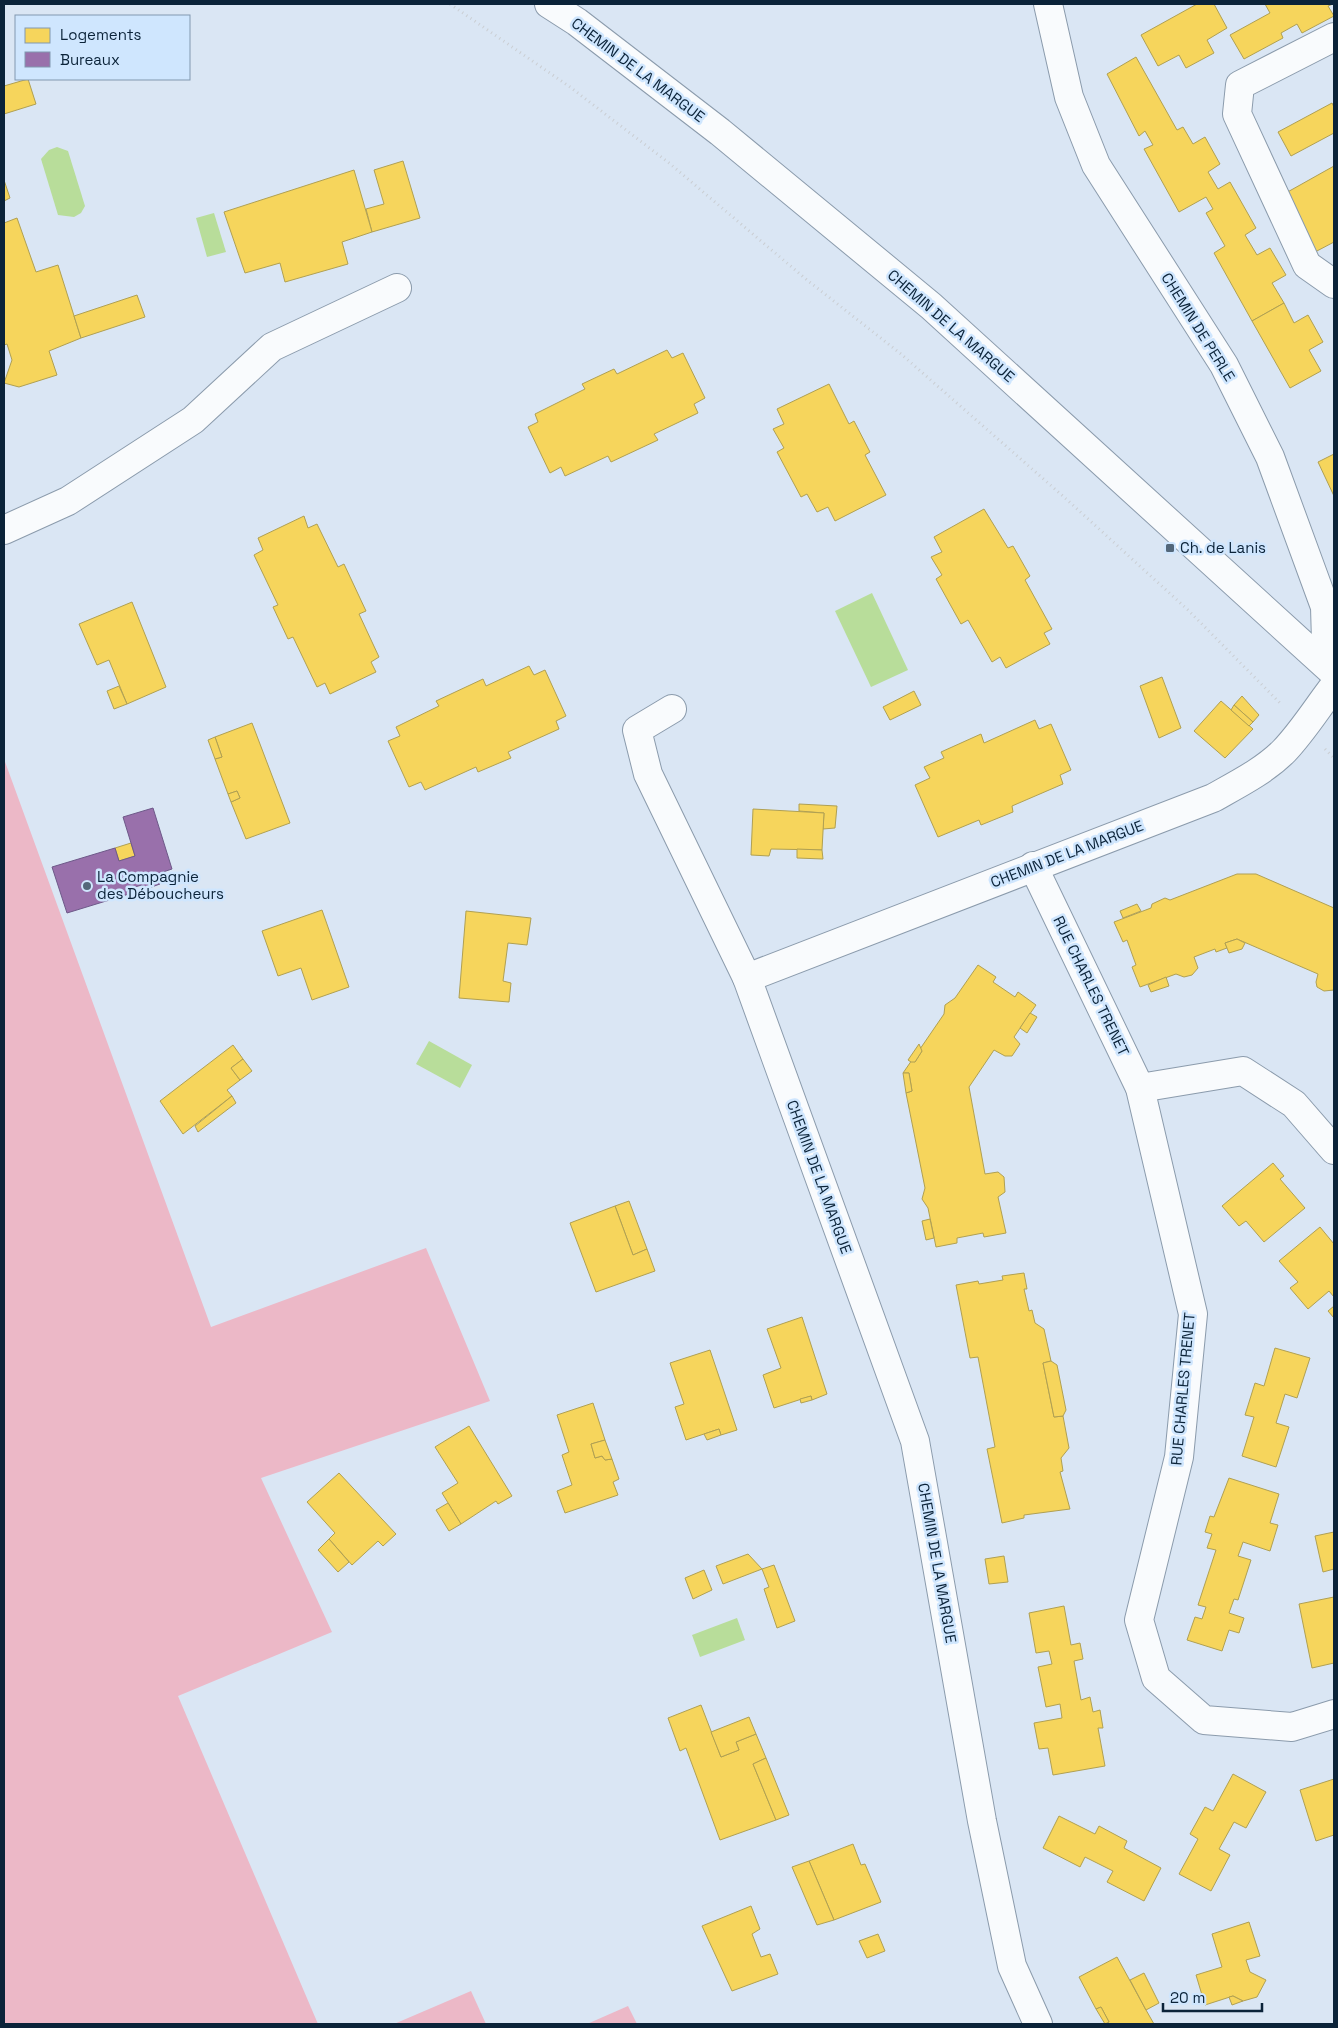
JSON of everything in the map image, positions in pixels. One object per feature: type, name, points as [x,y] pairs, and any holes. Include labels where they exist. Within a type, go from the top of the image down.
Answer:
[{"type":"street","name":"CHEMIN DE LA MARGUE","points":[[549,4],[577,22],[720,132],[931,306],[1326,664]]},
{"type":"street","name":"CHEMIN DE PERLE","points":[[1048,4],[1069,97],[1096,165],[1224,365],[1270,457],[1325,607],[1326,664]]},
{"type":"street","points":[[1334,37],[1240,85],[1237,114],[1307,265],[1334,284]]},
{"type":"street","points":[[4,530],[68,501],[193,420],[272,347],[397,288]]},
{"type":"street","name":"CHEMIN DE LA MARGUE","points":[[1038,2024],[1010,1956],[982,1822],[915,1441],[747,978],[1213,798],[1253,775],[1283,751],[1304,728],[1334,686]]},
{"type":"street","points":[[672,709],[637,730],[648,774],[747,978]]},
{"type":"street","name":"RUE CHARLES TRENET","points":[[1033,866],[1140,1088],[1193,1314],[1179,1457],[1140,1620],[1156,1678],[1204,1720],[1292,1727],[1334,1714]]},
{"type":"street","points":[[1140,1088],[1243,1070],[1294,1104],[1334,1150]]},
{"type":"path","points":[[450,4],[570,87],[669,163],[807,280],[901,354],[1064,497],[1188,610],[1286,710]]},
{"type":"path","points":[[1326,750],[1334,758]]},
{"type":"shaded area","points":[[57,147],[68,151],[85,206],[81,213],[74,217],[58,215],[41,159],[49,150]]},
{"type":"shaded area","points":[[214,213],[226,252],[207,257],[196,218]]},
{"type":"shaded area","points":[[872,593],[908,670],[871,687],[835,611]]},
{"type":"shaded area","points":[[4,759],[211,1327],[426,1248],[490,1401],[261,1478],[332,1632],[178,1696],[318,2024],[4,2024]]},
{"type":"shaded area","points":[[429,1041],[472,1065],[460,1088],[416,1064]]},
{"type":"shaded area","points":[[737,1618],[745,1640],[700,1657],[692,1635]]},
{"type":"shaded area","points":[[471,1991],[486,2024],[394,2024]]},
{"type":"shaded area","points":[[628,2006],[637,2024],[587,2024]]},
{"type":"building: Logements","points":[[1197,4],[1214,4],[1227,28],[1207,40],[1214,53],[1186,68],[1179,55],[1158,66],[1141,35]]},
{"type":"building: Logements","points":[[1265,4],[1333,4],[1328,6],[1334,16],[1302,33],[1297,24],[1281,33],[1283,38],[1244,59],[1230,35],[1270,13]]},
{"type":"building: Logements","points":[[1136,57],[1177,130],[1183,127],[1193,144],[1205,137],[1220,164],[1208,172],[1218,189],[1230,182],[1256,228],[1245,235],[1257,255],[1270,248],[1286,275],[1272,283],[1284,303],[1252,321],[1214,253],[1225,246],[1206,213],[1213,209],[1206,197],[1179,212],[1144,149],[1153,145],[1145,131],[1139,136],[1107,74]]},
{"type":"building: Logements","points":[[28,80],[36,104],[4,114],[4,86]]},
{"type":"building: Logements","points":[[1332,103],[1334,107],[1334,133],[1291,156],[1278,132]]},
{"type":"building: Logements","points":[[403,161],[420,218],[372,232],[366,209],[384,204],[374,170]]},
{"type":"building: Logements","points":[[1334,166],[1334,242],[1315,252],[1284,194]]},
{"type":"building: Logements","points":[[354,170],[372,232],[342,242],[348,264],[285,282],[280,263],[245,273],[224,212]]},
{"type":"building: Logements","points":[[4,180],[10,198],[4,201]]},
{"type":"building: Logements","points":[[17,218],[36,272],[58,265],[81,338],[49,351],[57,375],[19,387],[4,383],[12,360],[7,344],[4,345],[4,223]]},
{"type":"building: Logements","points":[[137,295],[145,317],[81,338],[74,316]]},
{"type":"building: Logements","points":[[1284,303],[1294,323],[1308,315],[1323,342],[1309,350],[1321,371],[1290,388],[1252,321]]},
{"type":"building: Logements","points":[[667,350],[672,358],[683,353],[705,398],[694,404],[698,413],[654,434],[658,440],[611,462],[608,456],[565,476],[561,467],[550,473],[528,427],[538,422],[535,414],[585,389],[582,384],[614,369],[617,374]]},
{"type":"building: Logements","points":[[829,384],[849,424],[854,421],[870,452],[865,455],[886,495],[835,521],[828,507],[817,512],[807,494],[801,497],[777,452],[784,448],[773,429],[784,424],[777,409]]},
{"type":"building: Logements","points":[[1334,454],[1334,496],[1318,462]]},
{"type":"building: Logements","points":[[984,509],[1008,548],[1013,546],[1030,576],[1025,580],[1052,629],[1044,633],[1050,644],[1006,668],[1000,657],[992,662],[968,620],[961,624],[936,579],[942,575],[931,557],[942,552],[934,537]]},
{"type":"building: Logements","points":[[304,516],[308,528],[317,524],[338,567],[344,564],[366,611],[359,614],[379,657],[371,662],[376,672],[330,694],[325,683],[317,687],[293,637],[288,639],[273,607],[278,605],[254,555],[263,550],[258,538]]},
{"type":"building: Logements","points":[[132,602],[166,687],[127,704],[109,660],[97,665],[79,624]]},
{"type":"building: Logements","points":[[529,666],[534,675],[545,670],[566,716],[556,721],[559,729],[508,752],[511,758],[478,772],[476,767],[425,790],[421,782],[409,787],[388,741],[400,736],[396,727],[439,706],[436,701],[483,679],[486,686]]},
{"type":"building: Logements","points":[[1162,677],[1181,728],[1159,738],[1140,686]]},
{"type":"building: Logements","points":[[119,686],[127,704],[114,709],[107,691]]},
{"type":"building: Logements","points":[[914,691],[921,705],[890,720],[883,707]]},
{"type":"building: Logements","points":[[1242,696],[1259,715],[1253,722],[1234,705]]},
{"type":"building: Logements","points":[[1221,701],[1253,729],[1225,758],[1194,731]]},
{"type":"building: Logements","points":[[1234,705],[1253,722],[1249,726],[1231,710]]},
{"type":"building: Logements","points":[[1035,720],[1039,729],[1051,724],[1071,770],[1060,775],[1063,784],[1012,806],[1013,812],[981,825],[979,820],[938,837],[915,785],[930,778],[924,767],[944,758],[941,752],[981,734],[984,743]]},
{"type":"building: Logements","points":[[252,723],[290,823],[246,839],[231,802],[240,798],[237,791],[228,794],[215,759],[222,757],[215,737]]},
{"type":"building: Logements","points":[[215,737],[222,757],[215,759],[208,740]]},
{"type":"building: Logements","points":[[237,791],[240,798],[231,802],[228,794]]},
{"type":"building: Logements","points":[[799,804],[837,806],[835,828],[823,829],[824,813],[799,811]]},
{"type":"building: Logements","points":[[753,809],[824,813],[822,850],[771,849],[769,856],[751,855]]},
{"type":"building: Logements","points":[[131,843],[135,856],[119,861],[115,848]]},
{"type":"building: Logements","points":[[797,849],[822,850],[823,859],[797,858]]},
{"type":"building: Logements","points":[[1237,874],[1256,874],[1334,908],[1334,990],[1324,991],[1317,987],[1318,974],[1237,939],[1225,943],[1227,948],[1216,952],[1215,949],[1194,957],[1198,968],[1192,975],[1184,977],[1176,974],[1140,987],[1132,967],[1136,965],[1127,940],[1123,942],[1114,922],[1151,908],[1152,904],[1165,898],[1170,900]]},
{"type":"building: Logements","points":[[1137,904],[1141,911],[1123,918],[1120,911]]},
{"type":"building: Logements","points":[[322,910],[349,987],[312,1000],[301,968],[278,976],[262,931]]},
{"type":"building: Logements","points":[[466,911],[531,918],[527,945],[508,943],[503,981],[511,983],[509,1002],[459,998]]},
{"type":"building: Logements","points":[[1237,939],[1245,943],[1242,949],[1229,953],[1225,943]]},
{"type":"building: Logements","points":[[978,965],[996,977],[993,982],[1015,997],[1018,992],[1036,1005],[1014,1037],[1020,1044],[1012,1056],[1005,1056],[994,1050],[969,1087],[985,1174],[998,1172],[1004,1177],[1005,1192],[998,1197],[1006,1233],[984,1237],[983,1233],[957,1238],[957,1243],[936,1247],[928,1208],[922,1199],[925,1188],[906,1093],[912,1091],[909,1073],[903,1073],[912,1060],[915,1062],[922,1051],[920,1049],[944,1014],[945,1005],[955,998]]},
{"type":"building: Logements","points":[[1166,977],[1169,986],[1151,992],[1148,985]]},
{"type":"building: Logements","points":[[1030,1013],[1037,1017],[1027,1033],[1020,1028]]},
{"type":"building: Logements","points":[[919,1044],[922,1051],[915,1062],[911,1062],[908,1060]]},
{"type":"building: Logements","points":[[233,1045],[243,1059],[231,1068],[240,1080],[227,1090],[232,1096],[183,1134],[160,1101]]},
{"type":"building: Logements","points":[[243,1059],[252,1071],[240,1080],[231,1068]]},
{"type":"building: Logements","points":[[903,1073],[909,1073],[912,1091],[906,1093]]},
{"type":"building: Logements","points":[[232,1096],[236,1103],[198,1132],[195,1126]]},
{"type":"building: Logements","points":[[1273,1163],[1284,1176],[1280,1179],[1305,1208],[1264,1242],[1246,1221],[1239,1226],[1222,1206]]},
{"type":"building: Logements","points":[[629,1201],[647,1249],[633,1255],[615,1206]]},
{"type":"building: Logements","points":[[615,1206],[633,1255],[647,1249],[655,1271],[596,1292],[570,1223]]},
{"type":"building: Logements","points":[[930,1219],[934,1238],[926,1240],[922,1221]]},
{"type":"building: Logements","points":[[1320,1227],[1334,1244],[1334,1297],[1329,1291],[1308,1309],[1290,1288],[1298,1282],[1279,1261]]},
{"type":"building: Logements","points":[[1024,1273],[1027,1289],[1024,1289],[1029,1311],[1032,1310],[1035,1323],[1044,1329],[1051,1361],[1043,1363],[1054,1417],[1063,1416],[1069,1448],[1061,1458],[1063,1471],[1060,1472],[1070,1509],[1024,1515],[1024,1518],[1002,1523],[987,1449],[995,1447],[978,1357],[970,1358],[956,1285],[978,1281],[979,1284],[1003,1280],[1002,1276]]},
{"type":"building: Logements","points":[[1334,1306],[1334,1318],[1328,1311]]},
{"type":"building: Logements","points":[[802,1317],[827,1394],[812,1400],[811,1396],[774,1408],[763,1375],[781,1368],[767,1329]]},
{"type":"building: Logements","points":[[1275,1348],[1310,1358],[1297,1398],[1285,1394],[1276,1423],[1289,1427],[1276,1467],[1242,1456],[1254,1417],[1245,1415],[1255,1383],[1264,1386]]},
{"type":"building: Logements","points":[[710,1350],[737,1430],[721,1435],[719,1429],[686,1440],[675,1407],[684,1404],[670,1363]]},
{"type":"building: Logements","points":[[1051,1361],[1057,1365],[1066,1410],[1063,1416],[1054,1417],[1043,1363]]},
{"type":"building: Logements","points":[[811,1396],[812,1400],[801,1403],[800,1399]]},
{"type":"building: Logements","points":[[593,1403],[605,1440],[591,1444],[595,1458],[602,1456],[605,1460],[612,1459],[619,1479],[613,1482],[618,1495],[565,1513],[557,1491],[572,1485],[562,1455],[569,1452],[557,1415]]},
{"type":"building: Logements","points":[[469,1426],[512,1496],[498,1504],[496,1501],[461,1524],[442,1493],[458,1483],[435,1447]]},
{"type":"building: Logements","points":[[719,1429],[721,1435],[707,1440],[704,1434]]},
{"type":"building: Logements","points":[[605,1440],[612,1459],[605,1460],[602,1456],[595,1458],[591,1444]]},
{"type":"building: Logements","points":[[339,1473],[396,1534],[383,1546],[378,1541],[352,1565],[329,1539],[335,1533],[307,1502]]},
{"type":"building: Logements","points":[[1229,1478],[1279,1494],[1270,1523],[1278,1525],[1270,1551],[1243,1542],[1238,1556],[1251,1560],[1238,1600],[1234,1599],[1229,1613],[1244,1618],[1239,1633],[1229,1630],[1222,1651],[1187,1640],[1195,1617],[1202,1619],[1206,1607],[1198,1605],[1216,1550],[1207,1548],[1212,1534],[1205,1532],[1210,1516],[1214,1517]]},
{"type":"building: Logements","points":[[448,1503],[461,1524],[449,1531],[436,1510]]},
{"type":"building: Logements","points":[[1334,1532],[1334,1569],[1323,1572],[1315,1536]]},
{"type":"building: Logements","points":[[329,1539],[349,1562],[338,1572],[318,1550]]},
{"type":"building: Logements","points":[[748,1554],[762,1569],[723,1584],[716,1566]]},
{"type":"building: Logements","points":[[1004,1556],[1008,1582],[989,1584],[985,1559]]},
{"type":"building: Logements","points":[[774,1565],[795,1621],[777,1628],[764,1589],[769,1587],[762,1569]]},
{"type":"building: Logements","points":[[704,1570],[712,1590],[693,1599],[685,1578]]},
{"type":"building: Logements","points":[[1334,1597],[1334,1663],[1312,1668],[1299,1604]]},
{"type":"building: Logements","points":[[1064,1606],[1071,1645],[1080,1643],[1083,1659],[1074,1661],[1081,1700],[1090,1697],[1093,1712],[1100,1710],[1103,1728],[1098,1728],[1105,1766],[1053,1775],[1048,1748],[1039,1749],[1034,1723],[1062,1718],[1060,1704],[1046,1707],[1038,1667],[1052,1664],[1049,1651],[1036,1653],[1029,1613]]},
{"type":"building: Logements","points":[[701,1705],[721,1757],[739,1750],[736,1742],[756,1734],[766,1758],[753,1764],[776,1820],[720,1840],[686,1748],[680,1751],[668,1718]]},
{"type":"building: Logements","points":[[749,1717],[756,1734],[736,1742],[739,1750],[721,1757],[711,1732]]},
{"type":"building: Logements","points":[[766,1758],[789,1815],[776,1820],[753,1764]]},
{"type":"building: Logements","points":[[1233,1774],[1266,1792],[1246,1828],[1234,1822],[1219,1849],[1230,1855],[1211,1891],[1179,1874],[1198,1839],[1190,1834],[1205,1807],[1213,1811]]},
{"type":"building: Logements","points":[[1334,1779],[1334,1835],[1316,1841],[1300,1790]]},
{"type":"building: Logements","points":[[1059,1816],[1095,1834],[1099,1826],[1127,1841],[1124,1848],[1161,1868],[1144,1901],[1107,1882],[1113,1871],[1085,1857],[1080,1867],[1043,1848]]},
{"type":"building: Logements","points":[[853,1844],[861,1865],[865,1864],[881,1902],[834,1920],[809,1861]]},
{"type":"building: Logements","points":[[809,1861],[834,1920],[817,1925],[792,1867]]},
{"type":"building: Logements","points":[[751,1906],[760,1929],[752,1934],[761,1957],[770,1954],[778,1974],[732,1991],[702,1926]]},
{"type":"building: Logements","points":[[1249,1922],[1260,1956],[1246,1960],[1250,1972],[1266,1980],[1257,1997],[1243,2001],[1233,1996],[1205,2005],[1196,1975],[1222,1967],[1212,1934]]},
{"type":"building: Logements","points":[[878,1934],[885,1951],[867,1958],[859,1941]]},
{"type":"building: Logements","points":[[1117,1957],[1154,2024],[1105,2024],[1109,2022],[1101,2007],[1096,2009],[1079,1977]]},
{"type":"building: Logements","points":[[1144,1973],[1159,2003],[1146,2010],[1130,1980]]},
{"type":"building: Logements","points":[[1233,1996],[1243,2001],[1232,2005],[1229,1997]]},
{"type":"building: Logements","points":[[1101,2007],[1109,2022],[1105,2024],[1096,2009]]},
{"type":"building: Bureaux","points":[[153,808],[172,869],[157,874],[160,884],[143,890],[142,885],[127,889],[129,894],[67,913],[52,867],[115,848],[119,861],[135,856],[123,817]]},
{"type":"place","name":"Ch. de Lanis","points":[[1170,548]]},
{"type":"place","name":"La Compagnie des Déboucheurs","points":[[87,886]]}]
